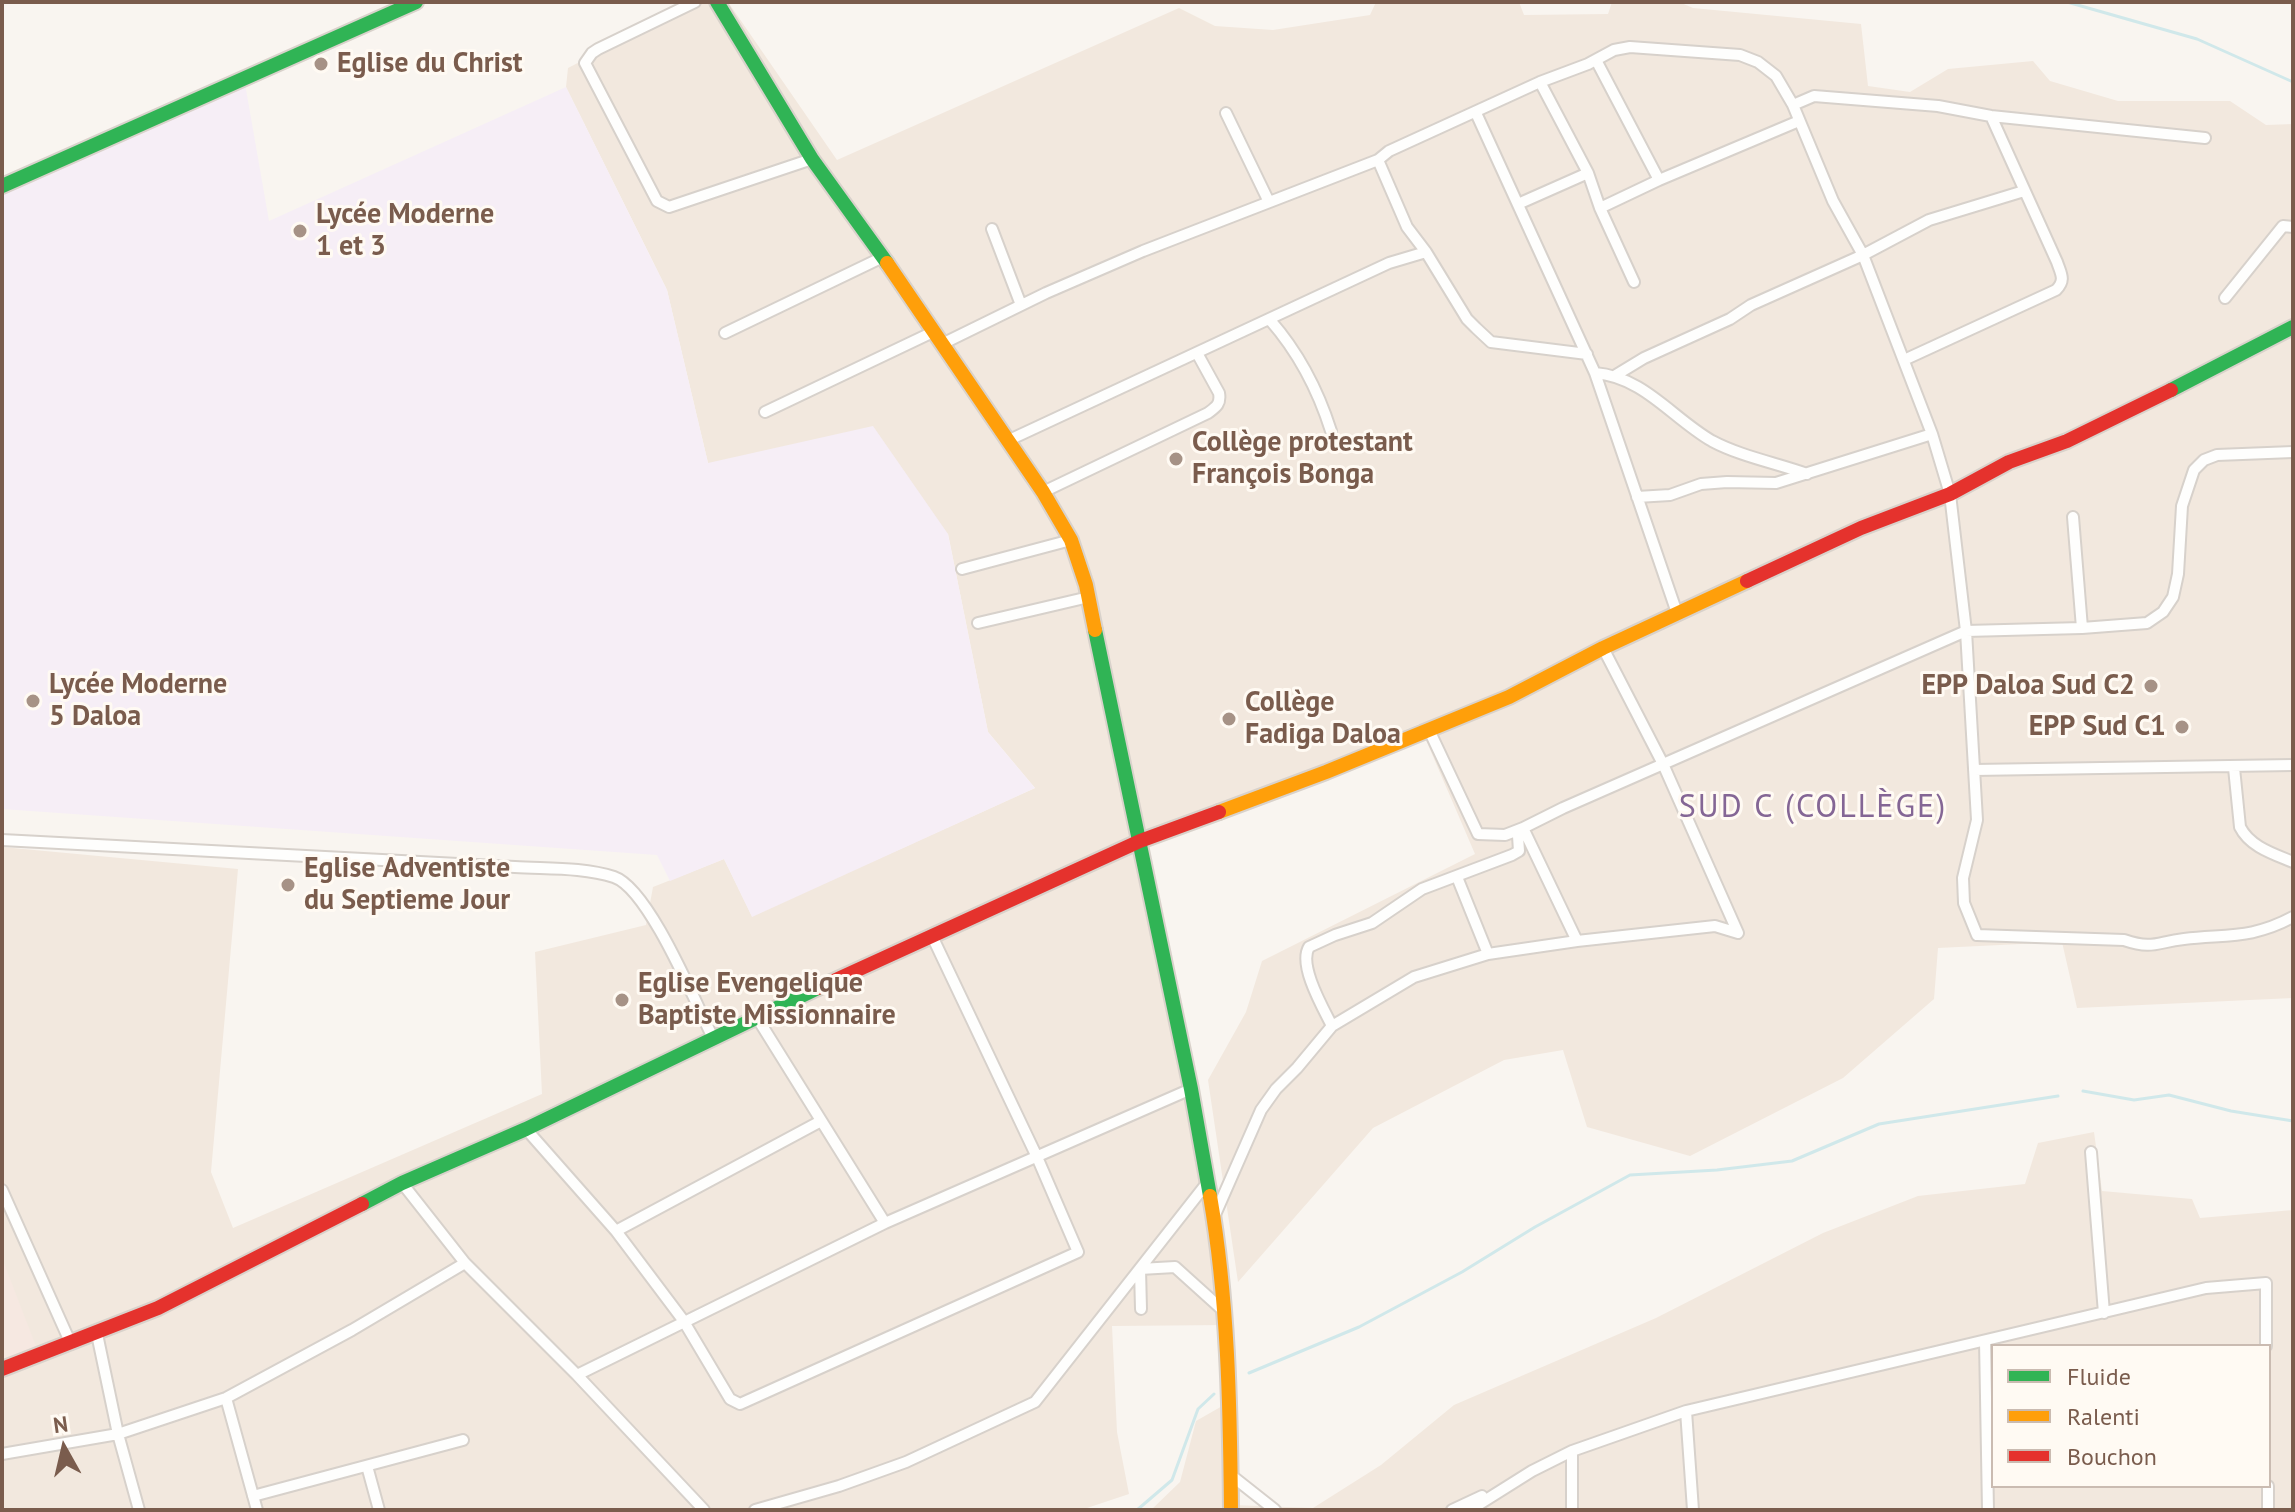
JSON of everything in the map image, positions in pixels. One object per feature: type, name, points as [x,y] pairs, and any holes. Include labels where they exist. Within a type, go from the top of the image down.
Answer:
[{"type":"street","points":[[2,186],[416,2]]},
{"type":"street","points":[[695,2],[598,49],[585,63],[657,201],[669,207],[812,159]]},
{"type":"street","points":[[717,2],[812,159],[883,257],[1043,492],[1071,540],[1089,597],[1191,1089],[1214,1219],[1226,1313],[1231,1510]]},
{"type":"street","points":[[765,412],[1143,251],[1378,160],[1389,151],[1614,50],[1637,46],[1740,55],[1758,62],[1776,76],[1793,105],[1833,201],[1863,255],[1932,434],[1950,494],[1966,631],[1977,820],[1963,878],[1964,903],[1977,935],[2124,940],[2146,947],[2182,939],[2252,934],[2293,917]]},
{"type":"street","points":[[1596,60],[1659,180]]},
{"type":"street","points":[[1540,82],[1588,173],[1600,208],[1634,282]]},
{"type":"street","points":[[1793,105],[1814,96],[1938,106],[1991,116],[2205,138]]},
{"type":"street","points":[[1226,113],[1269,202]]},
{"type":"street","points":[[1476,113],[1595,373],[1677,613]]},
{"type":"street","points":[[1904,360],[2056,290],[2062,284],[2057,262],[1991,116]]},
{"type":"street","points":[[1600,208],[1799,121]]},
{"type":"street","points":[[1378,160],[1407,227],[1467,319],[1491,342],[1587,354]]},
{"type":"street","points":[[1518,204],[1588,173]]},
{"type":"street","points":[[1616,375],[1644,358],[1730,319],[1751,305],[1863,255],[1929,220],[2024,191]]},
{"type":"street","points":[[2225,298],[2283,226],[2293,227]]},
{"type":"street","points":[[992,229],[1021,305]]},
{"type":"street","points":[[1007,441],[1389,263],[1426,252]]},
{"type":"street","points":[[725,333],[883,257]]},
{"type":"street","points":[[1270,320],[1298,355],[1331,431]]},
{"type":"street","points":[[2,1369],[158,1308],[402,1183],[526,1129],[756,1016],[1140,841],[1326,772],[1509,697],[1603,648],[1861,528],[1950,494],[2009,462],[2067,441],[2293,327]]},
{"type":"street","points":[[1043,492],[1208,413],[1218,405],[1219,393],[1197,353]]},
{"type":"street","points":[[1595,373],[1616,375],[1652,395],[1686,424],[1716,443],[1808,475]]},
{"type":"street","points":[[1637,497],[1670,495],[1701,484],[1776,483],[1932,434]]},
{"type":"street","points":[[1429,730],[1478,834],[1505,835],[1966,631],[2147,623],[2163,612],[2173,597],[2178,574],[2182,506],[2194,470],[2204,460],[2217,455],[2293,452]]},
{"type":"street","points":[[2073,517],[2082,628]]},
{"type":"street","points":[[962,569],[1071,540]]},
{"type":"street","points":[[978,623],[1089,597]]},
{"type":"street","points":[[1214,1219],[1261,1110],[1276,1089],[1332,1026],[1414,977],[1488,954],[1577,941],[1715,926],[1738,933],[1663,764],[1603,648]]},
{"type":"street","points":[[1974,770],[2293,765]]},
{"type":"street","points":[[2234,768],[2243,834],[2270,853],[2293,862]]},
{"type":"street","points":[[1332,1026],[1309,976],[1306,960],[1309,947],[1372,923],[1422,889],[1519,851],[1518,836],[1523,828]]},
{"type":"street","points":[[1523,828],[1577,941]]},
{"type":"street","points":[[2,840],[515,867],[590,872],[614,877],[629,885],[649,911],[713,1038]]},
{"type":"street","points":[[1457,877],[1488,954]]},
{"type":"street","points":[[526,1129],[616,1231],[683,1320],[730,1399],[740,1404],[1078,1252],[1037,1157],[932,936]]},
{"type":"street","points":[[756,1016],[885,1223]]},
{"type":"street","points":[[577,1375],[683,1320],[885,1223],[1191,1089]]},
{"type":"street","points":[[616,1231],[821,1121]]},
{"type":"street","points":[[2091,1152],[2104,1313]]},
{"type":"street","points":[[402,1183],[465,1263],[577,1375],[704,1510]]},
{"type":"street","points":[[755,1510],[839,1486],[906,1462],[1035,1402],[1207,1183]]},
{"type":"street","points":[[2,1190],[71,1344]]},
{"type":"street","points":[[2,1454],[118,1434],[226,1398],[352,1330],[465,1263]]},
{"type":"street","points":[[1141,1309],[1140,1269],[1175,1267],[1226,1313]]},
{"type":"street","points":[[1452,1510],[1572,1451],[1686,1411],[2206,1288],[2266,1283],[2266,1344]]},
{"type":"street","points":[[97,1334],[118,1434],[139,1510]]},
{"type":"street","points":[[1985,1341],[1988,1510]]},
{"type":"street","points":[[226,1398],[257,1510]]},
{"type":"street","points":[[1686,1411],[1693,1510]]},
{"type":"street","points":[[253,1496],[463,1440]]},
{"type":"street","points":[[1572,1451],[1572,1510]]},
{"type":"street","points":[[367,1466],[379,1510]]},
{"type":"street","points":[[1232,1476],[1275,1510]]},
{"type":"street","points":[[1470,1510],[1522,1477]]},
{"type":"street","points":[[2268,1488],[2268,1510]]},
{"type":"shaded area","points":[[696,2],[728,2],[837,160],[1179,8],[1215,26],[1273,30],[1370,15],[1376,2],[1519,2],[1524,15],[1608,14],[1612,2],[1679,2],[1693,8],[1861,24],[1868,86],[1910,92],[1948,69],[2033,61],[2050,81],[2118,101],[2230,101],[2266,125],[2293,124],[2293,998],[2077,1008],[2062,942],[1938,948],[1934,999],[1843,1078],[1690,1156],[1587,1127],[1563,1050],[1504,1060],[1373,1128],[1238,1282],[1208,1080],[1246,1012],[1262,961],[1475,854],[1419,724],[1140,841],[1227,1325],[1112,1326],[1117,1432],[1129,1494],[1081,1510],[2,1510],[2,847],[238,869],[211,1172],[233,1228],[542,1094],[535,952],[646,925],[653,887],[724,859],[752,916],[1035,788],[988,732],[948,534],[708,463],[667,290],[566,87],[568,68]]},
{"type":"shaded area","points":[[244,78],[269,221],[566,87],[667,290],[708,463],[873,426],[948,534],[988,732],[1035,788],[752,917],[724,859],[670,881],[657,855],[2,809],[2,193]]},
{"type":"shaded area","points":[[2094,1132],[2102,1191],[2192,1199],[2200,1218],[2293,1210],[2293,1510],[1151,1510],[1180,1482],[1196,1421],[1224,1405],[1232,1505],[1313,1508],[1381,1465],[1454,1405],[1656,1318],[1823,1233],[1918,1196],[2025,1184],[2038,1143]]},
{"type":"shaded area","points":[[2,1258],[39,1354],[2,1366]]},
{"type":"waterway","points":[[2067,2],[2197,39],[2293,82]]},
{"type":"waterway","points":[[2083,1091],[2134,1100],[2169,1095],[2231,1111],[2293,1121]]},
{"type":"waterway","points":[[1249,1373],[1359,1327],[1462,1272],[1535,1227],[1630,1175],[1717,1170],[1792,1161],[1879,1124],[2058,1096]]},
{"type":"waterway","points":[[1137,1510],[1172,1480],[1198,1409],[1214,1394]]},
{"type":"traffic: fast","points":[[2,186],[416,2]]},
{"type":"traffic: fast","points":[[717,2],[812,159],[887,263]]},
{"type":"traffic: fast","points":[[2171,390],[2293,327]]},
{"type":"traffic: fast","points":[[1095,630],[1191,1089],[1210,1196]]},
{"type":"traffic: fast","points":[[362,1204],[402,1183],[526,1129],[818,988]]},
{"type":"traffic: slow","points":[[887,263],[1043,492],[1071,540],[1086,585],[1095,630]]},
{"type":"traffic: slow","points":[[1219,812],[1509,697],[1603,648],[1747,581]]},
{"type":"traffic: slow","points":[[1210,1196],[1224,1313],[1231,1510]]},
{"type":"traffic: jam","points":[[1747,581],[1861,528],[1950,494],[2009,462],[2067,441],[2171,390]]},
{"type":"traffic: jam","points":[[818,988],[1140,841],[1219,812]]},
{"type":"traffic: jam","points":[[2,1369],[158,1308],[362,1204]]},
{"type":"place","name":"Eglise du Christ","points":[[321,64]]},
{"type":"place","name":"Lycée Moderne 1 et 3","points":[[300,231]]},
{"type":"place","name":"Collège protestant François Bonga","points":[[1176,459]]},
{"type":"place","name":"EPP Daloa Sud C2","points":[[2151,686]]},
{"type":"place","name":"Lycée Moderne 5 Daloa","points":[[33,701]]},
{"type":"place","name":"Collège Fadiga Daloa","points":[[1229,719]]},
{"type":"place","name":"EPP Sud C1","points":[[2182,727]]},
{"type":"place","name":"Eglise Adventiste du Septieme Jour","points":[[288,885]]},
{"type":"place","name":"Eglise Evengelique Baptiste Missionnaire","points":[[622,1000]]},
{"type":"district","name":"SUD C (COLLÈGE)","points":[[1813,808]]}]
